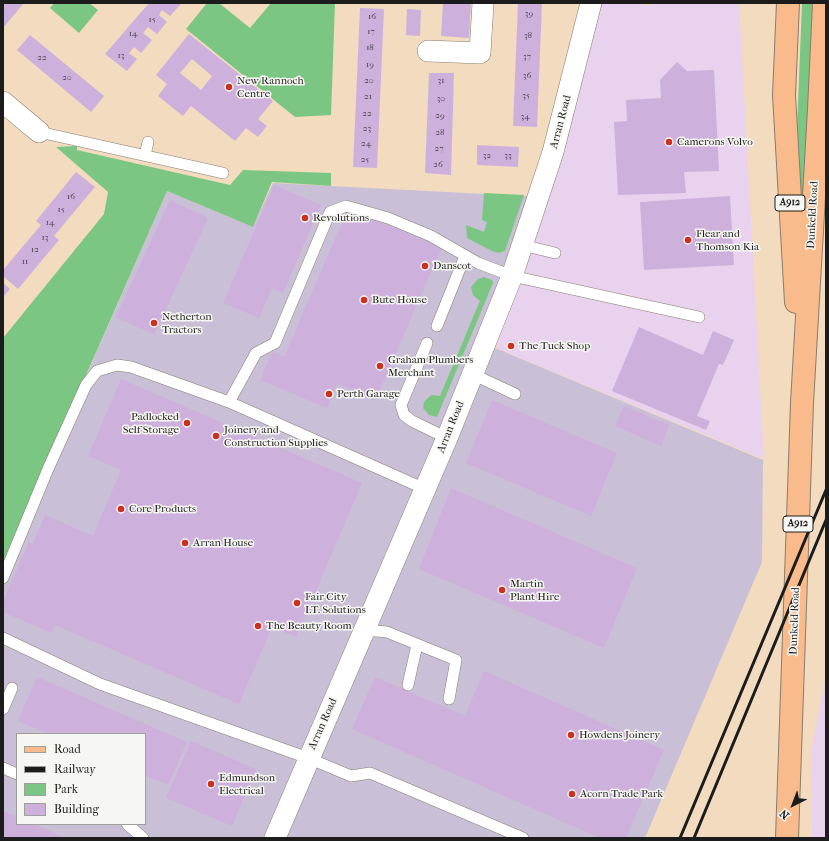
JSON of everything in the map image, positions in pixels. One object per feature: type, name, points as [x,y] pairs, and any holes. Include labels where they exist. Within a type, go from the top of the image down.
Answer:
[{"type":"main road","name":"Dunkeld Road","points":[[788,3],[784,95],[802,404]]},
{"type":"main road","name":"Dunkeld Road","points":[[787,838],[802,404],[820,110],[824,3]]},
{"type":"street","points":[[428,51],[480,53],[482,3]]},
{"type":"street","name":"Arran Road","points":[[276,838],[308,758],[447,438],[512,276],[553,152],[592,3]]},
{"type":"street","points":[[3,102],[39,132]]},
{"type":"lane","points":[[39,132],[223,173]]},
{"type":"lane","points":[[145,155],[148,142]]},
{"type":"lane","points":[[229,402],[256,353],[275,343],[330,212],[346,206],[388,218],[431,236],[465,256],[512,276],[699,317]]},
{"type":"lane","points":[[522,245],[555,253]]},
{"type":"lane","points":[[437,326],[465,256]]},
{"type":"lane","points":[[427,343],[401,405],[404,415],[412,421],[447,438]]},
{"type":"lane","points":[[3,578],[75,407],[86,385],[97,371],[117,365],[131,367],[229,402],[425,489]]},
{"type":"lane","points":[[472,374],[515,394]]},
{"type":"lane","points":[[364,630],[387,632],[456,660],[449,699]]},
{"type":"lane","points":[[3,638],[100,684],[308,758],[351,776],[370,773],[523,838]]},
{"type":"lane","points":[[408,685],[417,645]]},
{"type":"lane","points":[[3,710],[12,688]]},
{"type":"lane","points":[[3,768],[16,774]]},
{"type":"lane","points":[[129,825],[143,838]]},
{"type":"shaded area","points":[[600,3],[637,3],[649,6],[650,3],[739,3],[764,459],[496,348],[544,194]]},
{"type":"shaded area","points":[[273,183],[543,197],[495,348],[763,460],[762,562],[645,838],[3,838],[3,566],[167,191],[253,227]]},
{"type":"shaded area","points":[[826,675],[826,838],[812,838],[811,753]]},
{"type":"green space","points":[[54,3],[89,3],[98,10],[79,33],[50,8]]},
{"type":"green space","points":[[207,3],[219,3],[250,28],[271,3],[335,3],[331,115],[295,117],[186,29]]},
{"type":"green space","points":[[802,3],[817,3],[806,231],[800,228],[797,129]]},
{"type":"green space","points":[[77,146],[77,150],[230,185],[243,170],[331,173],[331,186],[272,182],[253,227],[167,191],[3,564],[3,338],[104,214],[108,192],[56,147]]},
{"type":"green space","points":[[484,193],[524,195],[505,251],[499,253],[467,238],[466,225],[484,232],[487,222],[482,220]]},
{"type":"green space","points":[[484,277],[492,280],[493,283],[437,417],[429,415],[423,408],[424,402],[431,395],[440,396],[480,301],[473,295],[471,287],[478,279]]},
{"type":"building","points":[[3,3],[24,3],[3,28]]},
{"type":"building","points":[[149,3],[181,4],[170,16],[162,10],[159,15],[167,22],[157,34],[148,27],[143,33],[152,40],[141,53],[134,47],[129,53],[137,59],[127,71],[105,54]]},
{"type":"building","points":[[443,3],[471,3],[469,38],[441,36]]},
{"type":"building","points":[[518,3],[542,3],[537,127],[513,126]]},
{"type":"building","points":[[360,8],[384,9],[377,168],[353,167]]},
{"type":"building","points":[[407,9],[421,10],[420,36],[406,35]]},
{"type":"building","name":"New Rannoch Centre","points":[[189,34],[273,101],[258,119],[267,126],[258,137],[246,128],[235,141],[191,106],[183,116],[158,96],[167,84],[156,75]],"holes":[[[192,59],[212,76],[201,90],[180,73]]]},
{"type":"building","points":[[30,35],[104,96],[91,112],[17,50]]},
{"type":"building","points":[[677,62],[687,71],[714,70],[719,171],[684,172],[686,193],[618,195],[614,122],[627,121],[626,100],[661,98],[660,80]]},
{"type":"building","points":[[429,73],[454,73],[451,175],[425,173]]},
{"type":"building","points":[[477,145],[519,147],[518,167],[477,165]]},
{"type":"building","points":[[76,172],[95,187],[54,236],[59,240],[18,289],[3,276],[3,270],[41,225],[36,221]]},
{"type":"building","points":[[274,185],[321,205],[283,293],[272,288],[259,318],[223,303]]},
{"type":"building","points":[[730,196],[734,265],[644,270],[640,202]]},
{"type":"building","points":[[170,200],[208,218],[154,335],[116,317]]},
{"type":"building","name":"Bute House","points":[[348,209],[442,247],[375,401],[337,383],[327,408],[260,380],[272,352],[284,357]]},
{"type":"building","points":[[3,283],[10,289],[3,297]]},
{"type":"building","points":[[639,327],[703,355],[713,331],[734,340],[723,365],[719,364],[697,416],[710,421],[706,430],[612,391]]},
{"type":"building","name":"The Tuck Shop","points":[[510,340],[516,343],[513,351],[506,348]]},
{"type":"building","name":"Arran House","points":[[121,379],[362,483],[296,637],[272,627],[239,704],[55,625],[52,633],[3,612],[3,602],[29,542],[33,544],[45,515],[93,536],[121,470],[88,456]]},
{"type":"building","points":[[492,400],[617,453],[591,516],[466,463]]},
{"type":"building","points":[[624,406],[669,425],[661,446],[615,426]]},
{"type":"building","points":[[451,488],[637,568],[604,648],[419,569]]},
{"type":"building","name":"Acorn Trade Park","points":[[484,671],[664,750],[626,838],[600,838],[352,729],[375,677],[465,716]]},
{"type":"building","points":[[37,677],[187,742],[168,785],[146,775],[146,733],[47,733],[18,721]]},
{"type":"building","name":"Edmundson Electrical","points":[[191,741],[256,769],[232,826],[166,798]]},
{"type":"building","points":[[3,811],[16,817],[16,825],[35,825],[65,838],[3,838]]},
{"type":"railway","points":[[680,838],[826,490]]},
{"type":"railway","points":[[694,838],[826,520]]},
{"type":"place","name":"New Rannoch Centre","points":[[229,87]]},
{"type":"place","name":"Camerons Volvo","points":[[669,142]]},
{"type":"place","name":"Revolutions","points":[[305,218]]},
{"type":"place","name":"Flear and Thomson Kia","points":[[688,240]]},
{"type":"place","name":"Danscot","points":[[425,266]]},
{"type":"place","name":"Bute House","points":[[364,300]]},
{"type":"place","name":"Netherton Tractors","points":[[154,323]]},
{"type":"place","name":"The Tuck Shop","points":[[511,346]]},
{"type":"place","name":"Graham Plumbers Merchant","points":[[380,366]]},
{"type":"place","name":"Perth Garage","points":[[329,394]]},
{"type":"place","name":"Padlocked Self Storage","points":[[187,423]]},
{"type":"place","name":"Joinery and Construction Supplies","points":[[216,436]]},
{"type":"place","name":"Core Products","points":[[121,509]]},
{"type":"place","name":"Arran House","points":[[185,543]]},
{"type":"place","name":"Martin Plant Hire","points":[[502,590]]},
{"type":"place","name":"Fair City I.T. Solutions","points":[[297,603]]},
{"type":"place","name":"The Beauty Room","points":[[258,626]]},
{"type":"place","name":"Howdens Joinery","points":[[571,735]]},
{"type":"place","name":"Edmundson Electrical","points":[[211,784]]},
{"type":"place","name":"Acorn Trade Park","points":[[572,794]]}]
